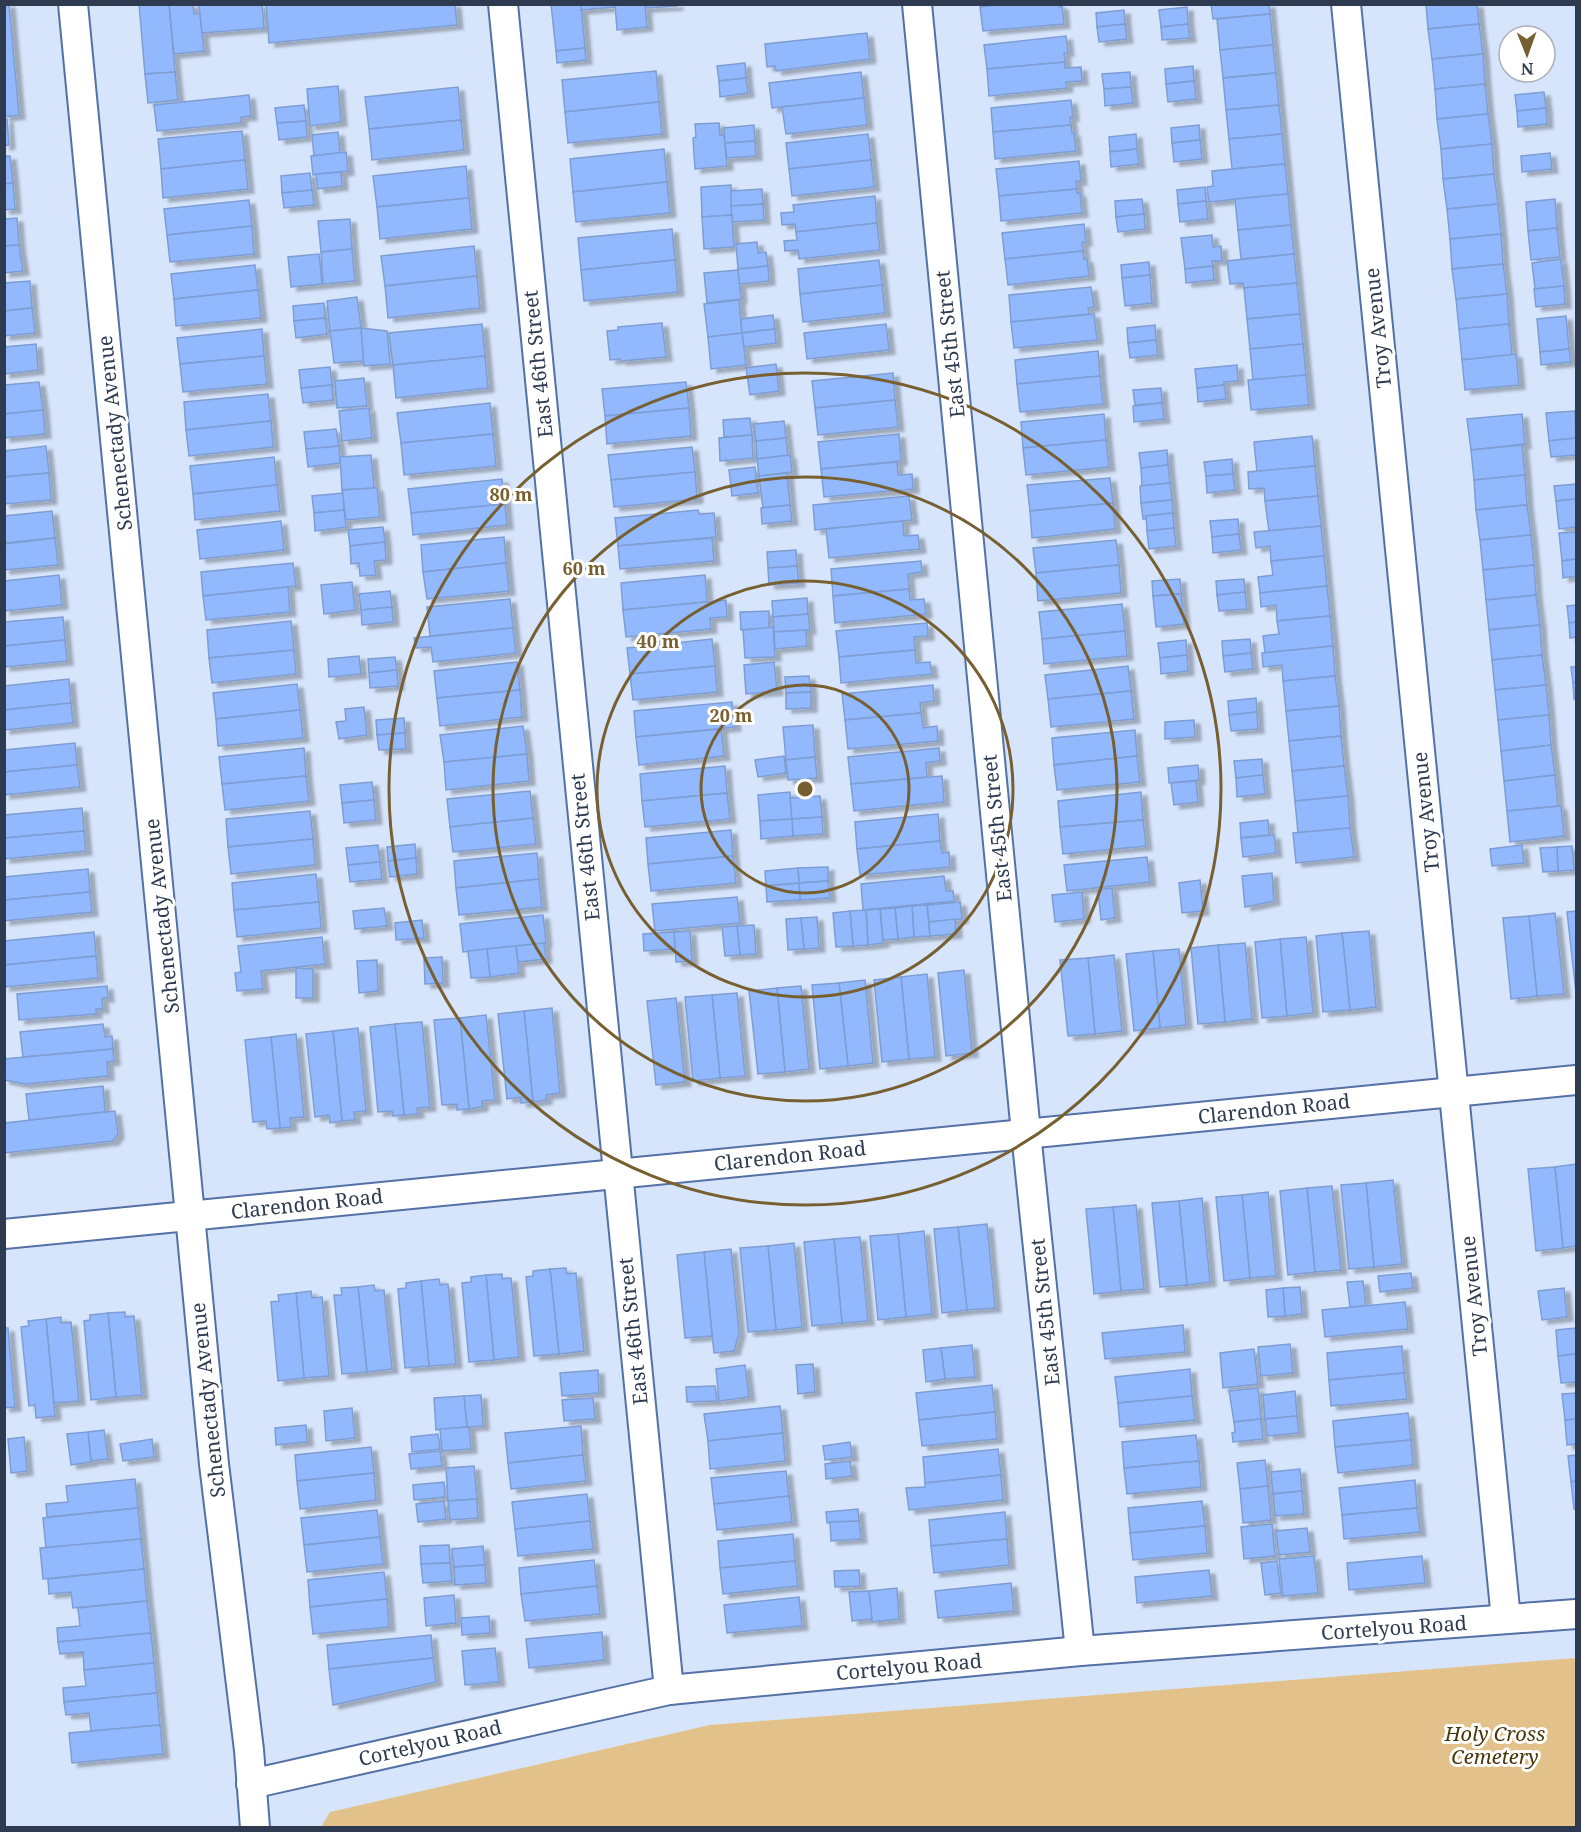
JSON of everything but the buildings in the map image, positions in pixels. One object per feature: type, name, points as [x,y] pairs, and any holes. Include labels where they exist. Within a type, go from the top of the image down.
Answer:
[{"type":"street","name":"Schenectady Avenue","points":[[73,4],[214,1464],[248,1739],[255,1827]]},
{"type":"street","name":"East 46th Street","points":[[503,4],[669,1690]]},
{"type":"street","name":"East 45th Street","points":[[917,4],[1026,1133],[1080,1651]]},
{"type":"street","name":"Troy Avenue","points":[[1346,4],[1506,1619]]},
{"type":"street","name":"Clarendon Road","points":[[4,1234],[1576,1080]]},
{"type":"street","name":"Cortelyou Road","points":[[251,1785],[291,1774],[669,1690],[1080,1651],[1576,1614]]},
{"type":"green space","name":"Holy Cross Cemetery","points":[[1576,1658],[1576,1827],[321,1827],[330,1812],[710,1725]]}]
